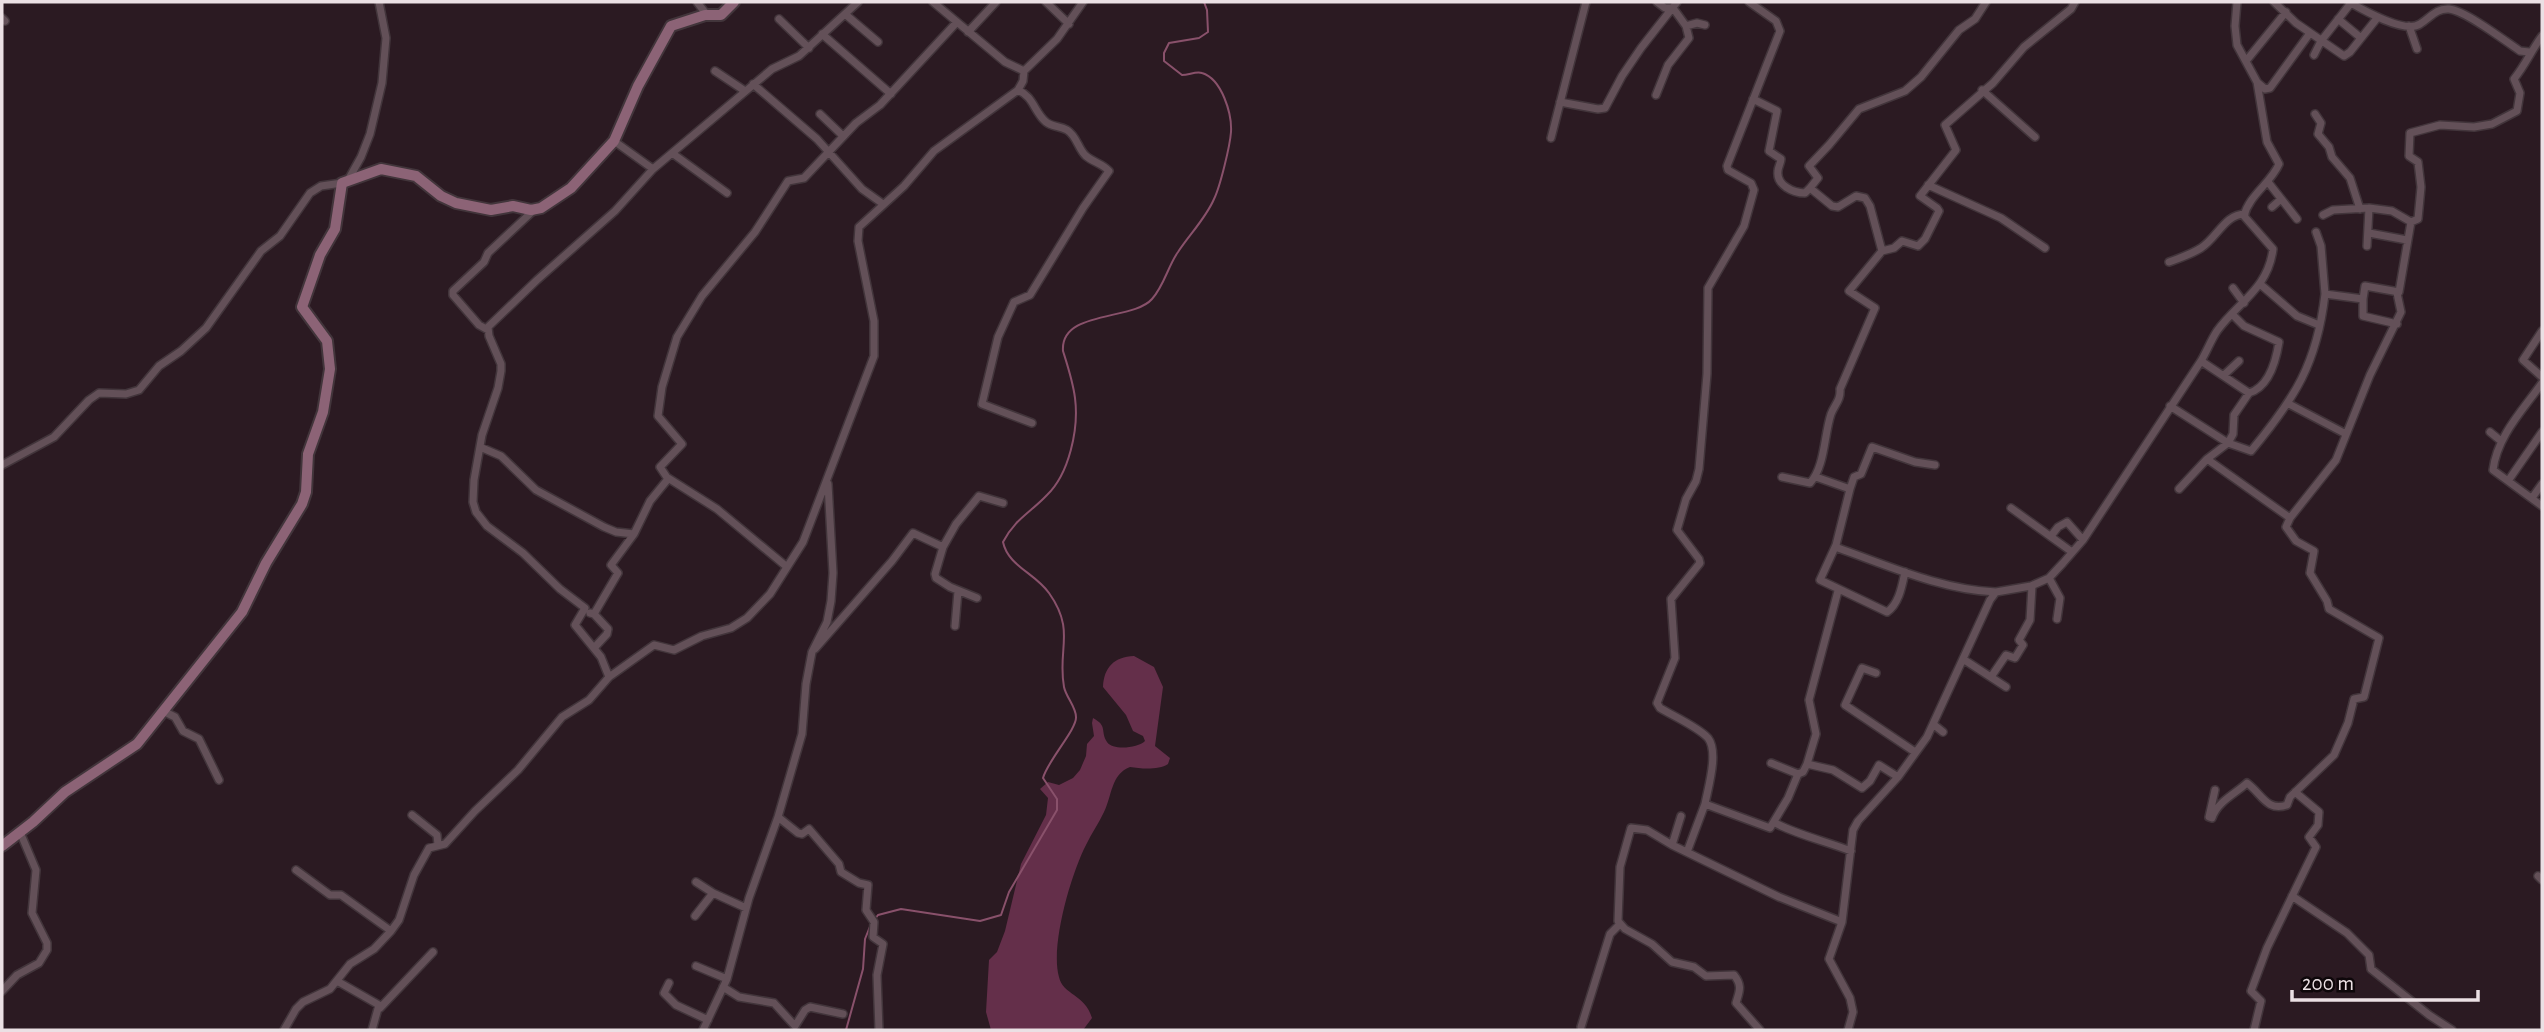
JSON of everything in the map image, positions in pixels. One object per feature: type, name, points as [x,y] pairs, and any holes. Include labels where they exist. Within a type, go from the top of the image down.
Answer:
[{"type":"street","points":[[2,846],[65,792],[137,744],[242,612],[266,563],[305,497],[308,454],[323,412],[330,369],[327,341],[302,307],[320,255],[335,229],[345,182],[361,157],[370,134],[382,83],[386,37],[379,2]]},
{"type":"street","points":[[697,2],[708,15]]},
{"type":"street","points":[[609,677],[601,657],[575,625],[585,608],[560,589],[523,553],[480,520],[472,491],[480,447],[501,371],[488,330],[477,323],[453,296],[453,291],[484,262],[488,253],[536,209],[550,204],[571,188],[614,141],[638,86],[666,33],[678,22],[724,14],[734,2]]},
{"type":"street","points":[[488,330],[537,280],[615,211],[653,169],[772,69],[794,59],[809,48],[858,2]]},
{"type":"street","points":[[933,2],[1004,62],[1024,71]]},
{"type":"street","points":[[968,32],[996,2]]},
{"type":"street","points":[[1046,2],[1069,24]]},
{"type":"street","points":[[284,1030],[303,1002],[321,994],[337,981],[350,964],[374,949],[391,931],[399,919],[414,875],[430,846],[446,844],[475,811],[518,770],[558,721],[589,700],[609,677],[654,645],[674,650],[702,636],[730,628],[747,618],[770,593],[803,542],[874,356],[875,332],[861,263],[858,230],[904,186],[934,151],[1018,90],[1024,71],[1069,24],[1083,2]]},
{"type":"street","points":[[1550,138],[1586,2]]},
{"type":"street","points":[[1657,2],[1665,8],[1675,5]]},
{"type":"street","points":[[1688,852],[1712,771],[1711,743],[1704,735],[1660,708],[1658,701],[1675,655],[1671,599],[1700,561],[1676,530],[1699,469],[1707,374],[1708,288],[1743,228],[1754,190],[1751,183],[1727,167],[1780,31],[1776,21],[1749,2]]},
{"type":"street","points":[[1753,99],[1777,111],[1769,151],[1782,159],[1777,172],[1780,180],[1796,192],[1805,193],[1818,178],[1808,166],[1858,109],[1899,94],[1913,83],[1959,30],[1975,19],[1986,2]]},
{"type":"street","points":[[1782,477],[1810,483],[1816,477],[1832,410],[1840,398],[1840,388],[1875,309],[1850,293],[1850,290],[1882,250],[1894,248],[1902,241],[1914,246],[1924,241],[1939,210],[1920,197],[1956,150],[1945,125],[1993,83],[2024,47],[2075,2]]},
{"type":"street","points":[[1836,545],[1905,572],[1957,587],[1996,592],[2032,586],[2049,578],[2083,540],[2201,361],[2217,331],[2260,284],[2273,249],[2247,220],[2245,214],[2256,192],[2268,182],[2278,166],[2278,161],[2267,142],[2257,82],[2236,39],[2237,2]]},
{"type":"street","points":[[2274,2],[2310,33],[2344,57],[2378,17]]},
{"type":"street","points":[[2314,55],[2350,2],[2378,17],[2409,26],[2417,26],[2431,14],[2445,9],[2457,12],[2529,54]]},
{"type":"street","points":[[1560,102],[1605,108],[1634,57],[1675,5]]},
{"type":"street","points":[[1656,95],[1668,65],[1689,38],[1675,5]]},
{"type":"street","points":[[2246,61],[2286,12]]},
{"type":"street","points":[[845,14],[878,42]]},
{"type":"street","points":[[779,19],[809,48]]},
{"type":"street","points":[[2338,19],[2361,38]]},
{"type":"street","points":[[787,567],[709,502],[668,478],[660,467],[682,444],[659,420],[658,410],[677,337],[702,296],[755,232],[791,178],[802,180],[828,150],[891,94],[957,22]]},
{"type":"street","points":[[1686,26],[1697,23],[1706,25]]},
{"type":"street","points":[[2409,26],[2417,49]]},
{"type":"street","points":[[2257,82],[2265,89],[2270,88],[2310,33]]},
{"type":"street","points":[[822,34],[891,94]]},
{"type":"street","points":[[2411,222],[2418,219],[2421,187],[2418,162],[2409,156],[2410,133],[2435,126],[2474,127],[2499,122],[2519,108],[2520,93],[2514,80],[2529,61],[2529,54],[2542,36]]},
{"type":"street","points":[[715,71],[745,91]]},
{"type":"street","points":[[753,84],[828,150],[862,189],[883,204]]},
{"type":"street","points":[[1018,90],[1027,94],[1043,119],[1067,130],[1074,136],[1086,157],[1095,160],[1109,171],[1030,295],[1014,302],[998,338],[982,404],[1032,423]]},
{"type":"street","points":[[1982,90],[2035,137]]},
{"type":"street","points":[[820,114],[843,136]]},
{"type":"street","points":[[2315,114],[2321,123],[2318,133],[2329,147],[2333,158],[2350,178],[2365,209],[2369,233],[2367,246]]},
{"type":"street","points":[[614,141],[653,169]]},
{"type":"street","points":[[673,153],[727,193]]},
{"type":"street","points":[[2,465],[54,437],[99,393],[127,394],[139,390],[159,366],[181,351],[206,328],[261,251],[280,236],[310,193],[321,186],[345,182],[381,169],[416,176],[446,199],[456,203],[491,210],[513,206],[536,209]]},
{"type":"street","points":[[2268,182],[2297,219]]},
{"type":"street","points":[[1928,185],[1997,216],[2045,248]]},
{"type":"street","points":[[1810,188],[1835,207],[1852,197],[1865,198],[1870,206],[1882,250]]},
{"type":"street","points":[[2272,207],[2281,199]]},
{"type":"street","points":[[2323,215],[2333,210],[2392,211],[2411,222]]},
{"type":"street","points":[[2169,262],[2199,250],[2213,239],[2232,216],[2245,214]]},
{"type":"street","points":[[2215,790],[2209,817],[2212,818],[2224,801],[2247,783],[2270,805],[2276,808],[2287,805],[2290,797],[2334,755],[2348,723],[2354,699],[2364,697],[2379,638],[2329,609],[2310,573],[2314,551],[2296,541],[2285,524],[2335,462],[2370,375],[2397,324],[2401,311],[2397,293],[2406,266],[2411,222]]},
{"type":"street","points":[[2170,406],[2228,443],[2251,451],[2289,404],[2307,369],[2325,294],[2321,246],[2316,232]]},
{"type":"street","points":[[2369,233],[2407,240]]},
{"type":"street","points":[[2260,284],[2297,316],[2319,325]]},
{"type":"street","points":[[2397,293],[2365,286],[2363,299],[2363,316],[2397,324]]},
{"type":"street","points":[[2233,288],[2244,303]]},
{"type":"street","points":[[2325,294],[2363,299]]},
{"type":"street","points":[[2179,489],[2207,459],[2228,443],[2233,434],[2234,415],[2249,393],[2260,387],[2269,375],[2276,358],[2279,342],[2252,331],[2232,314]]},
{"type":"street","points":[[2542,331],[2523,360],[2542,377]]},
{"type":"street","points":[[2201,361],[2249,393]]},
{"type":"street","points":[[2224,375],[2239,361]]},
{"type":"street","points":[[2542,383],[2501,440],[2493,470],[2542,506]]},
{"type":"street","points":[[2289,404],[2346,434]]},
{"type":"street","points":[[2490,432],[2501,440]]},
{"type":"street","points":[[2508,481],[2542,432]]},
{"type":"street","points":[[480,447],[501,456],[536,490],[604,527],[616,532],[634,534]]},
{"type":"street","points":[[1905,572],[1898,599],[1888,612],[1838,591],[1819,579],[1836,545],[1854,477],[1861,474],[1872,447],[1915,462],[1935,465]]},
{"type":"street","points":[[2207,459],[2290,517]]},
{"type":"street","points":[[1816,477],[1850,489]]},
{"type":"street","points":[[594,614],[618,573],[611,565],[634,534],[650,501],[668,478]]},
{"type":"street","points":[[703,1030],[725,983],[802,734],[812,652],[827,622],[831,601],[833,573],[828,480]]},
{"type":"street","points":[[2532,498],[2542,484]]},
{"type":"street","points":[[976,598],[958,591],[935,576],[943,547],[956,524],[979,496],[1003,503]]},
{"type":"street","points":[[2011,508],[2073,552]]},
{"type":"street","points":[[2051,536],[2058,527],[2067,522],[2083,540]]},
{"type":"street","points":[[812,652],[892,561],[912,534],[916,533],[943,547]]},
{"type":"street","points":[[2049,578],[2060,598],[2057,619]]},
{"type":"street","points":[[1991,677],[2006,655],[2015,658],[2022,649],[2023,645],[2019,640],[2030,620],[2032,586]]},
{"type":"street","points":[[955,626],[958,591]]},
{"type":"street","points":[[1704,804],[1766,828],[1775,823],[1798,774],[1803,772],[1807,764],[1816,734],[1810,700],[1838,591]]},
{"type":"street","points":[[1848,1030],[1853,1012],[1850,998],[1829,961],[1842,922],[1853,831],[1858,821],[1898,777],[1933,724],[1983,612],[1996,592]]},
{"type":"street","points":[[583,611],[594,614],[608,630],[594,648]]},
{"type":"street","points":[[1963,659],[2006,687]]},
{"type":"street","points":[[1876,673],[1862,668],[1845,705],[1916,752]]},
{"type":"street","points":[[163,711],[175,718],[183,731],[199,739],[219,780]]},
{"type":"street","points":[[1933,724],[1943,732]]},
{"type":"street","points":[[1771,763],[1798,774]]},
{"type":"street","points":[[1807,764],[1833,770],[1862,788],[1870,781],[1879,765],[1898,777]]},
{"type":"street","points":[[2254,1030],[2261,1001],[2251,991],[2267,948],[2316,846],[2309,837],[2318,825],[2319,813],[2295,792]]},
{"type":"street","points":[[412,815],[437,835],[438,845]]},
{"type":"street","points":[[1672,845],[1681,816]]},
{"type":"street","points":[[778,817],[798,833],[809,830],[839,864],[841,872],[859,883],[867,884],[869,894],[866,910],[872,919],[873,937],[883,944],[877,975],[879,1030]]},
{"type":"street","points":[[1775,823],[1793,832],[1851,850]]},
{"type":"street","points":[[1760,1030],[1735,1003],[1741,993],[1739,981],[1734,975],[1706,976],[1694,967],[1672,962],[1652,943],[1620,924],[1617,918],[1620,867],[1631,828],[1647,830],[1779,897],[1842,922]]},
{"type":"street","points":[[2,991],[17,975],[38,963],[47,950],[47,943],[32,913],[36,870],[20,832]]},
{"type":"street","points":[[296,870],[330,895],[341,895],[391,931]]},
{"type":"street","points":[[696,882],[746,908]]},
{"type":"street","points":[[695,916],[713,893]]},
{"type":"street","points":[[2292,896],[2347,933],[2369,955],[2371,969],[2452,1030]]},
{"type":"street","points":[[1581,1027],[1610,934],[1620,924]]},
{"type":"street","points":[[372,1030],[380,1008],[433,952]]},
{"type":"street","points":[[696,966],[725,983],[739,997],[774,1003],[793,1025],[799,1027],[805,1010],[810,1007],[843,1014]]},
{"type":"street","points":[[337,981],[375,1002],[380,1008]]},
{"type":"street","points":[[669,983],[664,993],[669,1000],[708,1020]]},
{"type":"shaded area","points":[[1134,656],[1154,667],[1163,687],[1155,746],[1170,758],[1164,766],[1130,767],[1119,775],[1104,812],[1080,858],[1068,891],[1057,947],[1059,977],[1065,988],[1089,1010],[1092,1018],[1083,1030],[991,1030],[986,1012],[989,960],[997,952],[1005,931],[1021,864],[1046,815],[1048,798],[1040,789],[1048,782],[1059,785],[1073,778],[1080,770],[1086,756],[1087,744],[1094,736],[1093,718],[1101,724],[1107,742],[1114,747],[1126,748],[1145,741],[1143,736],[1133,731],[1126,715],[1103,687],[1105,674],[1111,664],[1121,658]]},
{"type":"waterway","points":[[875,919],[878,915],[901,909],[980,921],[1001,915],[1009,892],[1057,810],[1057,799],[1043,778],[1072,729],[1076,717],[1064,687],[1062,674],[1062,618],[1049,593],[1010,557],[1003,542],[1018,522],[1055,486],[1071,450],[1076,410],[1073,386],[1063,351],[1065,338],[1085,322],[1130,311],[1152,299],[1182,246],[1207,213],[1216,193],[1231,132],[1230,116],[1224,98],[1209,77],[1200,73],[1182,75],[1164,61],[1164,53],[1169,43],[1199,38],[1208,32],[1204,2]]},
{"type":"waterway","points":[[846,1030],[863,969],[865,939],[871,924]]}]
